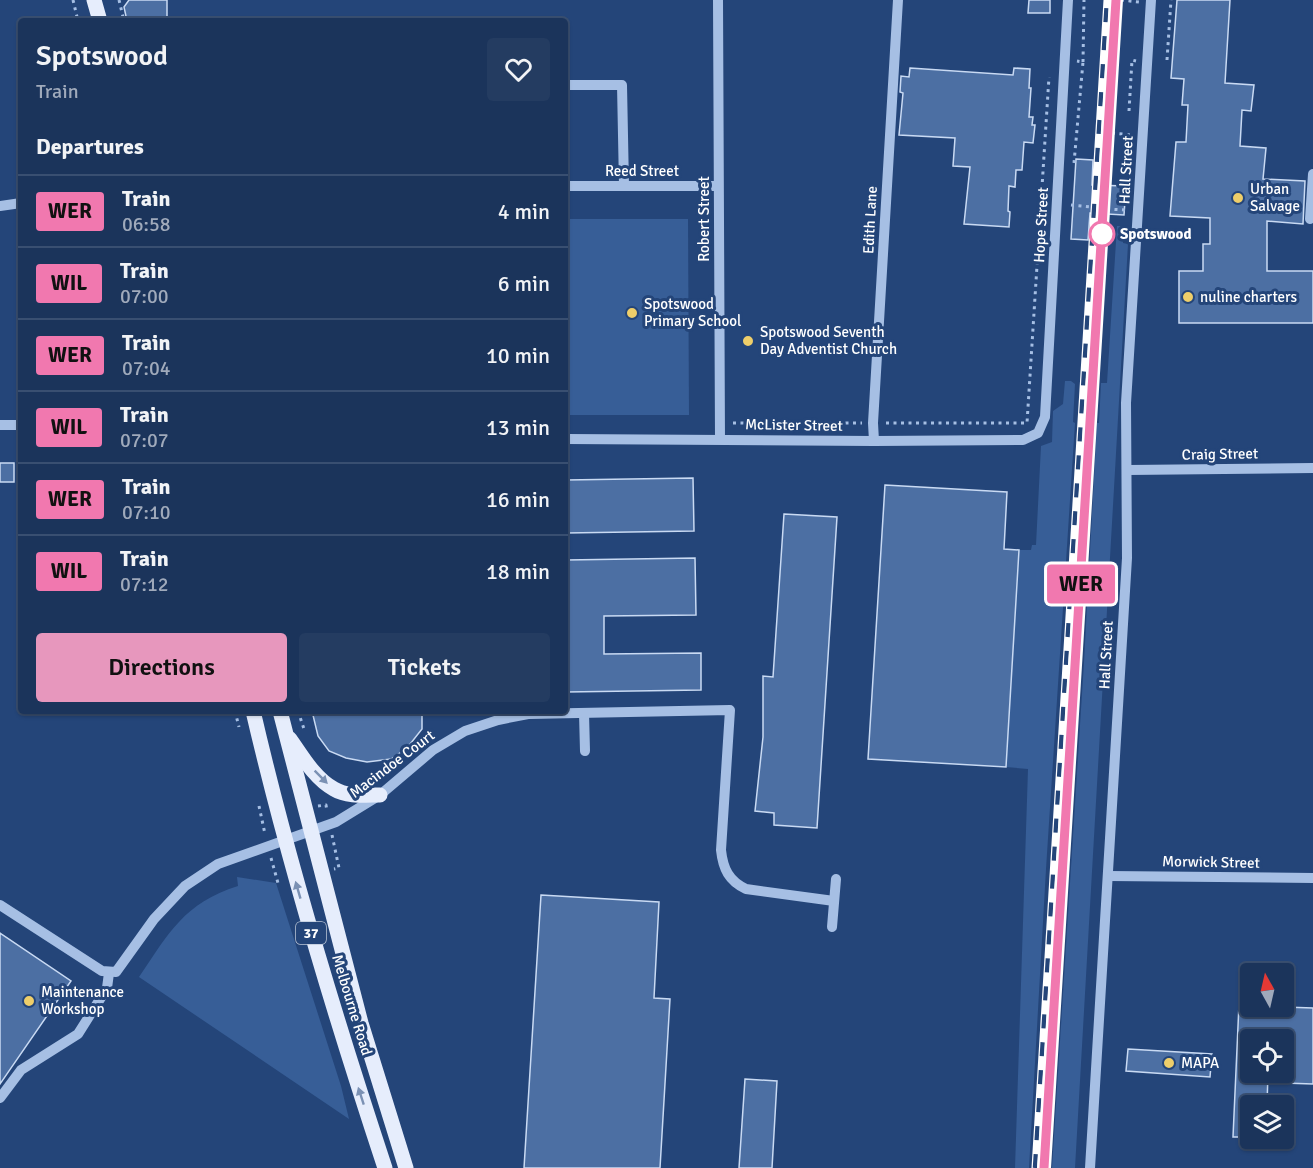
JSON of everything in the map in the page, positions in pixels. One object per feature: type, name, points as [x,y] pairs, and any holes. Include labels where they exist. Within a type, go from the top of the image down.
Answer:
[{"type":"main road","points":[[94,0],[99,18]]},
{"type":"main road","name":"Melbourne Road","points":[[254,714],[285,841],[357,1084],[385,1168]]},
{"type":"main road","name":"Melbourne Road","points":[[281,714],[362,1023],[406,1168]]},
{"type":"main road","points":[[285,732],[309,765],[334,789],[356,795],[381,795]]},
{"type":"street","name":"Robert Street","points":[[718,0],[720,439]]},
{"type":"street","name":"Edith Lane","points":[[874,441],[873,423],[898,0]]},
{"type":"street","name":"Hope Street","points":[[1023,440],[1038,433],[1045,417],[1068,0]]},
{"type":"street","name":"Hall Street","points":[[1090,1168],[1127,558],[1126,403],[1145,1]]},
{"type":"street","points":[[568,85],[622,85],[624,186]]},
{"type":"street","points":[[1310,219],[1313,174]]},
{"type":"street","name":"Reed Street","points":[[568,186],[718,186]]},
{"type":"street","points":[[0,206],[18,203]]},
{"type":"street","points":[[0,425],[18,425]]},
{"type":"street","name":"McLister Street","points":[[568,439],[1023,440]]},
{"type":"street","name":"Craig Street","points":[[1128,470],[1313,468]]},
{"type":"street","name":"Macindoe Court","points":[[568,713],[730,710],[721,850],[728,874],[735,884],[746,890],[834,901]]},
{"type":"street","points":[[584,713],[585,751]]},
{"type":"street","name":"Macindoe Court","points":[[109,973],[116,972],[154,920],[185,886],[218,864],[336,822],[381,795],[433,750],[465,731],[524,714]]},
{"type":"street","name":"Morwick Street","points":[[1108,876],[1313,878]]},
{"type":"street","points":[[832,927],[837,879]]},
{"type":"street","points":[[0,905],[92,965],[109,973],[107,988],[78,1034],[21,1070],[0,1098]]},
{"type":"path","points":[[73,0],[77,18]]},
{"type":"path","points":[[119,0],[123,18]]},
{"type":"path","points":[[1083,62],[1084,0]]},
{"type":"path","points":[[1121,0],[1145,1]]},
{"type":"path","points":[[1167,60],[1171,0]]},
{"type":"path","points":[[1074,162],[1082,70]]},
{"type":"path","points":[[1129,111],[1132,70]]},
{"type":"path","points":[[720,423],[1027,423],[1049,74]]},
{"type":"path","points":[[1112,133],[1131,135]]},
{"type":"path","points":[[1071,205],[1091,207]]},
{"type":"path","points":[[1107,209],[1127,210]]},
{"type":"shaded area","name":"Spotswood Primary School","points":[[568,219],[688,219],[689,415],[568,415]]},
{"type":"shaded area","points":[[1117,226],[1123,226],[1123,243],[1128,244],[1075,1168],[1052,1168],[1097,423],[1099,423],[1101,383],[1107,383]]},
{"type":"shaded area","points":[[1065,381],[1075,384],[1073,422],[1075,423],[1029,1168],[1015,1168],[1028,769],[1006,767],[1019,550],[1031,550],[1032,545],[1036,545],[1041,446],[1052,442],[1053,411],[1063,404]]},
{"type":"shaded area","points":[[237,877],[276,883],[341,1086],[349,1119],[139,977],[180,921],[204,901],[238,886]]},
{"type":"building","points":[[129,0],[167,0],[167,18],[126,18],[124,7]]},
{"type":"building","points":[[1029,0],[1050,0],[1050,13],[1028,13]]},
{"type":"building","points":[[1177,0],[1230,0],[1225,83],[1254,85],[1251,111],[1242,110],[1240,146],[1266,148],[1263,179],[1305,181],[1303,224],[1267,221],[1267,271],[1313,271],[1313,323],[1179,323],[1179,271],[1203,271],[1203,244],[1210,244],[1210,218],[1170,216],[1176,142],[1186,142],[1188,105],[1182,105],[1184,79],[1171,78]]},
{"type":"building","points":[[910,68],[1013,75],[1014,68],[1030,69],[1029,117],[1033,117],[1032,125],[1035,125],[1033,143],[1024,142],[1022,170],[1016,170],[1015,187],[1009,186],[1009,227],[964,224],[970,167],[953,166],[955,138],[899,135],[903,93],[900,92],[901,76],[909,77]]},
{"type":"building","points":[[1076,159],[1093,160],[1092,185],[1126,186],[1124,215],[1090,213],[1088,240],[1071,239]]},
{"type":"building","points":[[0,463],[14,463],[14,482],[0,482]]},
{"type":"building","points":[[693,478],[694,531],[568,533],[568,480]]},
{"type":"building","points":[[885,485],[1007,492],[1004,549],[1019,550],[1006,767],[868,759]]},
{"type":"building","points":[[784,514],[837,517],[817,828],[774,825],[774,813],[755,811],[763,737],[763,676],[773,677]]},
{"type":"building","points":[[695,558],[696,615],[604,616],[604,654],[701,653],[701,690],[568,692],[568,560]]},
{"type":"building","points":[[313,714],[422,714],[422,729],[407,748],[391,759],[367,762],[346,758],[329,751],[318,736]]},
{"type":"building","points":[[541,895],[659,902],[654,998],[670,999],[660,1168],[524,1168]]},
{"type":"building","name":"Maintenance Workshop","points":[[0,933],[71,981],[0,1084]]},
{"type":"building","points":[[1239,1004],[1240,1017],[1294,1017],[1294,1007],[1313,1008],[1313,1084],[1284,1083],[1294,1083],[1294,1029],[1240,1029],[1240,1083],[1268,1083],[1267,1095],[1240,1095],[1240,1137],[1233,1137]]},
{"type":"building","name":"MAPA","points":[[1128,1049],[1212,1054],[1210,1077],[1126,1071]]},
{"type":"building","points":[[745,1079],[777,1081],[772,1168],[739,1168]]},
{"type":"railway","points":[[1035,1168],[1107,0]]},
{"type":"railway","points":[[1044,1168],[1116,0]]},
{"type":"train","name":"WER","points":[[1044,1168],[1116,0]]},
{"type":"place","name":"Urban Salvage","points":[[1238,198]]},
{"type":"place","name":"Spotswood","points":[[1102,234]]},
{"type":"place","name":"nuline charters","points":[[1188,297]]},
{"type":"place","name":"Spotswood Primary School","points":[[632,313]]},
{"type":"place","name":"Spotswood Seventh Day Adventist Church","points":[[748,341]]},
{"type":"place","name":"Maintenance Workshop","points":[[29,1001]]},
{"type":"place","name":"MAPA","points":[[1169,1063]]}]
